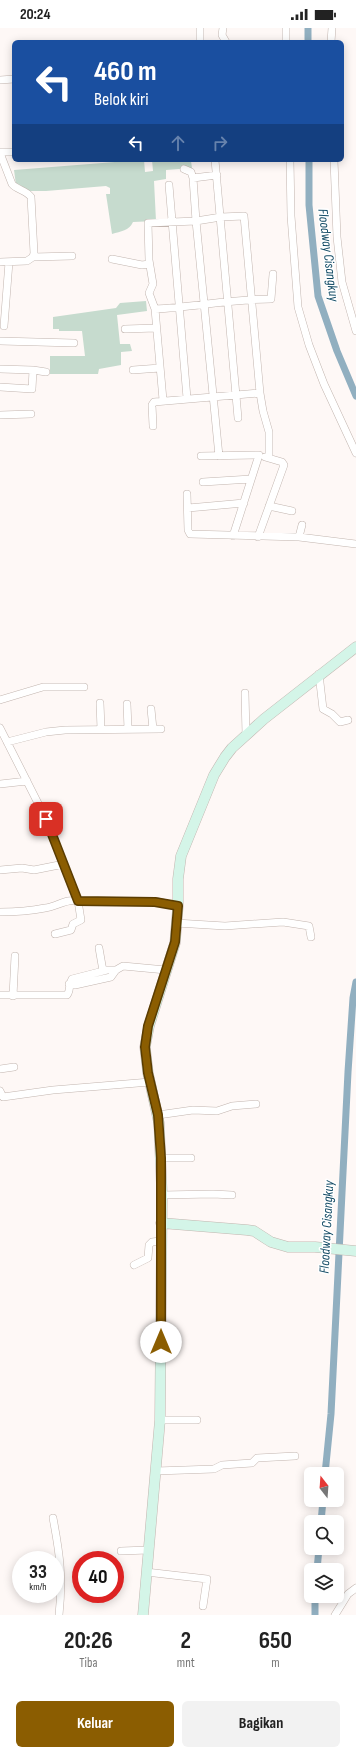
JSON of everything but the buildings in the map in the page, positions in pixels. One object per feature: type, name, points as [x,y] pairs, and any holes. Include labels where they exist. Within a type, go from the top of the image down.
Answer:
[{"type":"street","points":[[200,28],[200,40]]},
{"type":"street","points":[[223,28],[223,36],[225,40]]},
{"type":"street","points":[[286,28],[286,40]]},
{"type":"street","points":[[331,40],[332,28]]},
{"type":"street","points":[[0,80],[12,80]]},
{"type":"street","points":[[12,152],[0,153],[12,184],[15,188],[30,194],[31,197],[33,257]]},
{"type":"street","points":[[215,162],[238,418]]},
{"type":"street","points":[[290,162],[291,216],[298,307],[309,345],[324,384],[356,453]]},
{"type":"street","points":[[334,162],[337,237],[342,282],[356,331]]},
{"type":"street","points":[[184,169],[191,172],[194,178],[196,221],[219,456]]},
{"type":"street","points":[[194,178],[217,175]]},
{"type":"street","points":[[169,185],[187,398]]},
{"type":"street","points":[[163,400],[154,309],[149,293],[153,284],[149,264],[148,223],[196,221],[220,217],[244,216],[260,392],[263,411],[269,432],[269,457]]},
{"type":"street","points":[[0,262],[26,262],[33,257],[72,256]]},
{"type":"street","points":[[112,259],[142,265],[149,264]]},
{"type":"street","points":[[4,326],[9,262]]},
{"type":"street","points":[[154,309],[179,308],[228,300],[272,298],[273,274]]},
{"type":"street","points":[[125,329],[156,328]]},
{"type":"street","points":[[0,341],[74,343]]},
{"type":"street","points":[[133,370],[160,368]]},
{"type":"street","points":[[0,369],[46,372]]},
{"type":"street","points":[[0,387],[32,389],[33,370]]},
{"type":"street","points":[[153,426],[152,404],[163,400],[260,392]]},
{"type":"street","points":[[0,415],[31,414]]},
{"type":"street","points":[[201,456],[259,456],[269,457],[282,462],[284,465],[258,537]]},
{"type":"street","points":[[233,536],[259,456]]},
{"type":"street","points":[[203,482],[251,479]]},
{"type":"street","points":[[187,494],[188,530],[190,534],[300,537],[356,544]]},
{"type":"street","points":[[188,508],[244,503]]},
{"type":"street","points":[[269,506],[292,511]]},
{"type":"street","points":[[300,537],[302,525]]},
{"type":"street","points":[[142,1615],[160,1420],[160,1241],[162,1195],[158,1115],[150,1082],[145,1047],[147,1034],[175,942],[178,906],[178,879],[184,846],[221,762],[232,748],[319,674],[356,647]]},
{"type":"street","points":[[319,674],[323,709],[332,714],[340,722],[348,720]]},
{"type":"street","points":[[0,700],[43,687],[84,687]]},
{"type":"street","points":[[245,692],[246,735]]},
{"type":"street","points":[[100,703],[101,730]]},
{"type":"street","points":[[127,704],[128,729]]},
{"type":"street","points":[[151,709],[153,729]]},
{"type":"street","points":[[0,728],[46,819],[78,901],[81,920],[73,924],[71,930],[55,934]]},
{"type":"street","points":[[8,742],[46,732],[65,730],[161,729]]},
{"type":"street","points":[[0,784],[28,781]]},
{"type":"street","points":[[0,870],[21,868],[34,870],[64,864]]},
{"type":"street","points":[[0,912],[20,912],[44,908],[69,901],[155,902],[178,906]]},
{"type":"street","points":[[176,923],[225,926],[283,922],[309,926],[310,937]]},
{"type":"street","points":[[99,948],[103,971]]},
{"type":"street","points":[[13,996],[15,956]]},
{"type":"street","points":[[69,984],[75,985],[111,977],[116,970],[123,966],[166,970]]},
{"type":"street","points":[[0,995],[67,995],[69,992],[69,984],[74,979],[103,971],[116,970]]},
{"type":"street","points":[[0,1069],[14,1066]]},
{"type":"street","points":[[0,1092],[3,1098],[53,1090],[150,1082]]},
{"type":"street","points":[[158,1115],[193,1110],[217,1111],[232,1106],[256,1104]]},
{"type":"street","points":[[161,1158],[191,1158]]},
{"type":"street","points":[[162,1195],[213,1194],[232,1196]]},
{"type":"street","points":[[161,1223],[254,1231],[271,1242],[288,1246],[356,1250]]},
{"type":"street","points":[[134,1265],[148,1258],[149,1245],[152,1242],[160,1241]]},
{"type":"street","points":[[160,1420],[197,1420]]},
{"type":"street","points":[[156,1471],[214,1470],[222,1465],[252,1463],[257,1458],[295,1456]]},
{"type":"street","points":[[53,1518],[62,1571],[60,1615]]},
{"type":"street","points":[[121,1550],[148,1550]]},
{"type":"street","points":[[146,1572],[207,1578],[203,1606]]},
{"type":"street","points":[[335,1615],[348,1594],[356,1588]]},
{"type":"green space","points":[[115,162],[144,162],[145,172],[153,171],[152,162],[191,162],[192,168],[166,170],[166,179],[154,181],[156,221],[133,222],[127,229],[112,234],[106,194],[110,194],[110,188],[106,186],[46,191],[27,191],[16,185],[14,170]]},
{"type":"green space","points":[[146,301],[147,311],[117,315],[120,344],[130,344],[132,351],[121,352],[121,365],[99,369],[98,374],[50,374],[50,356],[85,356],[82,331],[59,331],[59,329],[53,329],[53,317],[116,308],[120,303]]},
{"type":"waterway","name":"Floodway Cisangkuy","points":[[308,28],[308,40]]},
{"type":"waterway","name":"Floodway Cisangkuy","points":[[309,162],[309,205],[318,296],[337,351],[356,396]]},
{"type":"waterway","name":"Floodway Cisangkuy","points":[[326,1467],[331,1414],[348,1072],[353,998],[356,982]]},
{"type":"waterway","name":"Floodway Cisangkuy","points":[[322,1507],[322,1515]]},
{"type":"waterway","name":"Floodway Cisangkuy","points":[[318,1555],[318,1563]]},
{"type":"waterway","name":"Floodway Cisangkuy","points":[[315,1603],[315,1615]]},
{"type":"route","points":[[46,819],[78,901],[155,902],[178,906],[175,942],[148,1026],[145,1047],[148,1073],[158,1115],[161,1158],[161,1342]]}]
